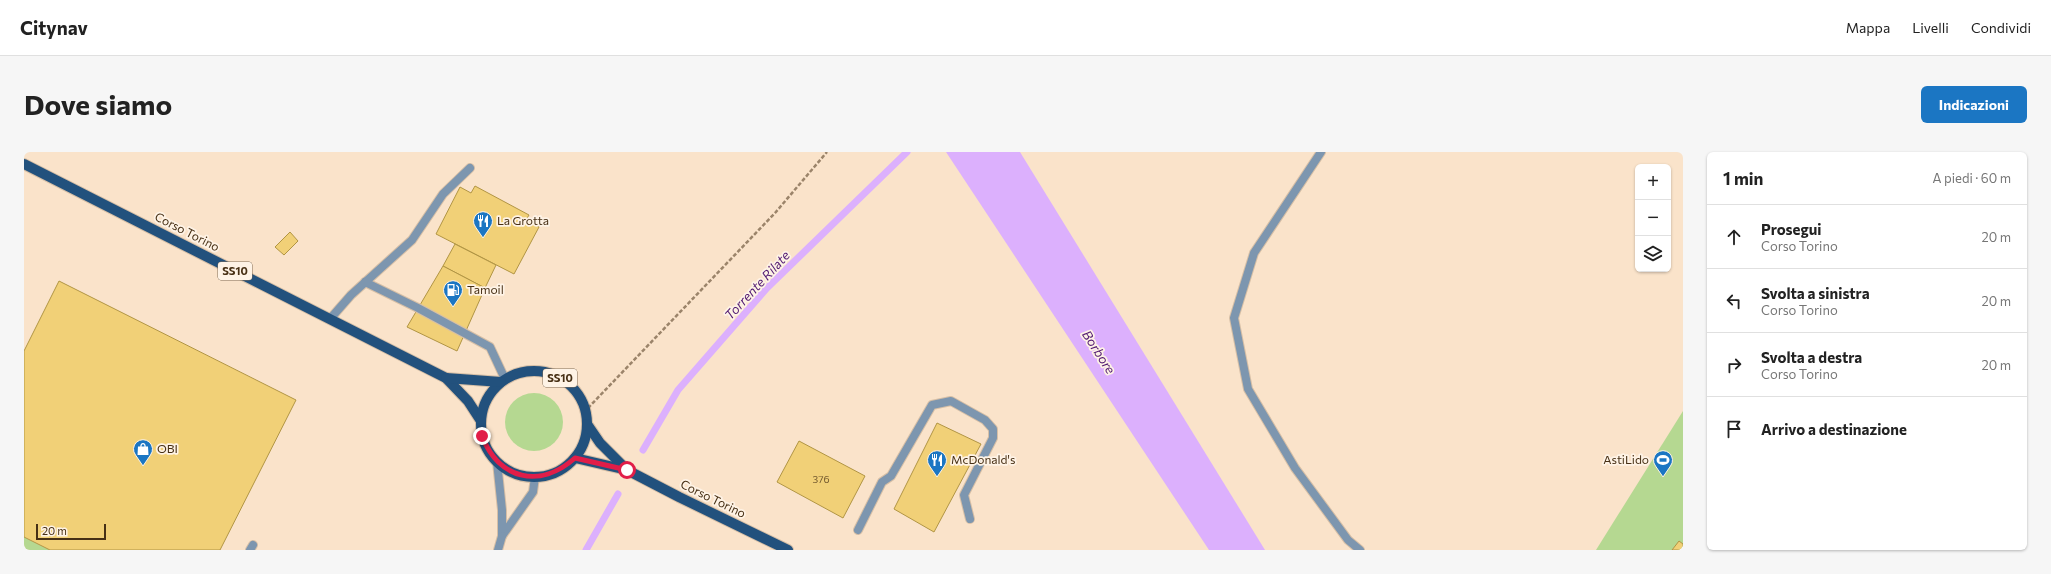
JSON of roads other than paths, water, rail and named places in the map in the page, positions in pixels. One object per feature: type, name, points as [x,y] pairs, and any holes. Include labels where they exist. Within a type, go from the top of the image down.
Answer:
[{"type":"main road","name":"Corso Torino","points":[[24,164],[446,378],[468,402],[481,422]]},
{"type":"main road","name":"Corso Torino","points":[[446,378],[503,380],[526,372],[537,371],[554,374],[568,383],[579,395],[586,410],[587,424],[586,437],[575,458],[563,469],[549,475],[534,477],[521,475],[508,470],[497,462],[488,450],[482,436],[481,422],[486,400],[503,380]]},
{"type":"main road","name":"Corso Torino","points":[[587,424],[600,443],[627,470]]},
{"type":"main road","name":"Corso Torino","points":[[575,458],[627,470],[788,550]]},
{"type":"street","points":[[1321,152],[1254,253],[1234,318],[1248,389],[1295,468],[1348,540],[1360,550]]},
{"type":"street","points":[[330,319],[365,282],[412,240],[443,194],[470,168]]},
{"type":"street","points":[[365,282],[490,347],[503,380]]},
{"type":"street","points":[[858,530],[882,482],[891,476],[932,405],[950,401],[986,420],[993,429],[993,438],[964,495],[970,519]]},
{"type":"street","points":[[497,462],[502,510],[502,536],[498,550]]},
{"type":"street","points":[[502,536],[533,492],[534,477]]},
{"type":"water","name":"Borbore","points":[[946,152],[1020,152],[1265,550],[1209,550]]},
{"type":"waterway","name":"Torrente Rilate","points":[[643,450],[678,390],[767,288],[907,152]]},
{"type":"waterway","name":"Torrente Rilate","points":[[586,550],[618,494]]},
{"type":"place","name":"La Grotta","points":[[483,238]]},
{"type":"place","name":"Tamoil","points":[[453,307]]},
{"type":"place","name":"OBI","points":[[143,466]]},
{"type":"place","name":"McDonald's","points":[[937,477]]},
{"type":"place","name":"AstiLido","points":[[1663,477]]}]
